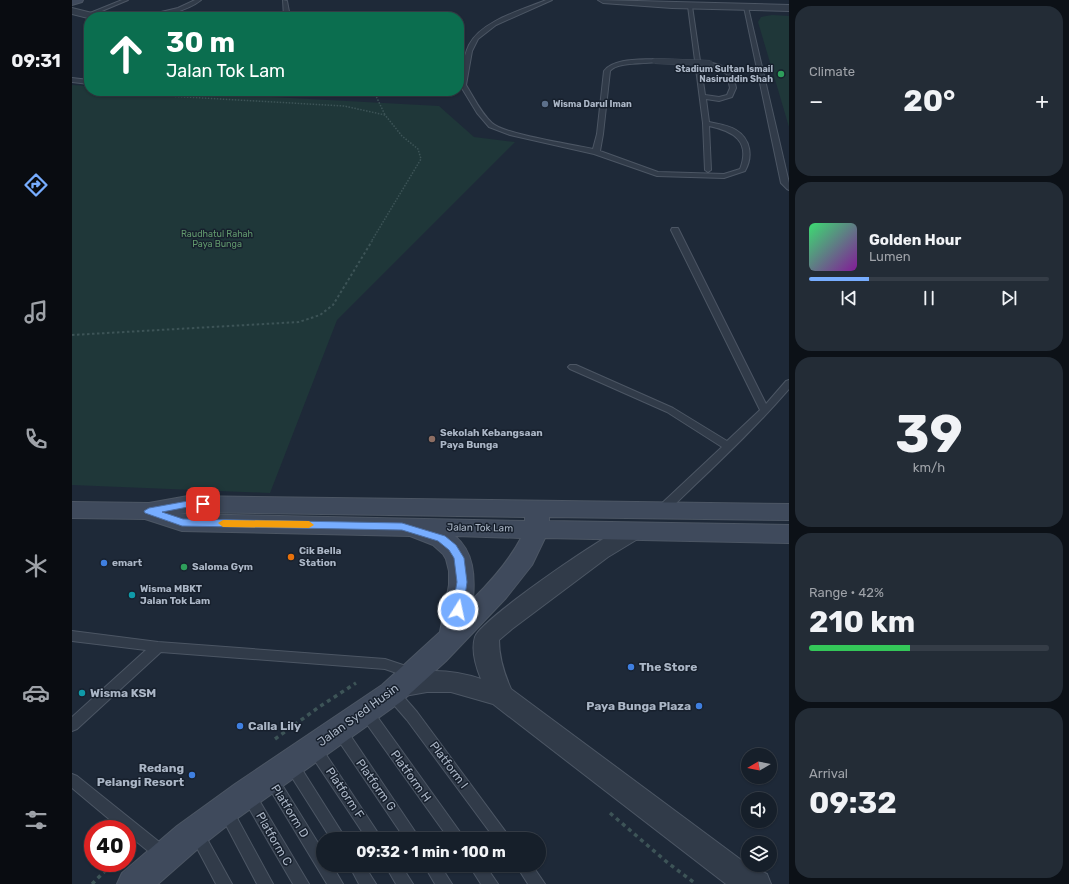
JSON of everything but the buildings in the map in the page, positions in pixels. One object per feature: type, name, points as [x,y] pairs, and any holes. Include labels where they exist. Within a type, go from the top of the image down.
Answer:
[{"type":"street","points":[[78,0],[73,10],[84,13]]},
{"type":"street","points":[[603,0],[690,6],[789,8]]},
{"type":"street","name":"Jalan Tok Lam","points":[[72,510],[149,511],[188,504],[537,519],[633,531],[789,534]]},
{"type":"street","name":"Jalan Tok Lam","points":[[149,511],[182,523],[402,527],[537,519],[663,509],[789,512]]},
{"type":"street","name":"Jalan Syed Husin","points":[[149,873],[195,830],[366,712],[401,684],[452,637],[498,591],[523,559],[537,519]]},
{"type":"street","points":[[402,527],[442,539],[452,548],[459,558],[462,582],[461,597],[452,637]]},
{"type":"street","points":[[502,696],[489,669],[486,654],[487,637],[503,622],[588,560],[633,531]]},
{"type":"street","points":[[401,684],[446,680],[468,685],[502,696],[747,882],[756,884]]},
{"type":"lane","points":[[101,12],[126,0]]},
{"type":"lane","points":[[166,12],[180,9],[199,0]]},
{"type":"lane","points":[[464,81],[472,45],[481,33],[493,25],[550,0]]},
{"type":"lane","points":[[285,1],[286,12]]},
{"type":"lane","points":[[690,6],[706,123],[708,170]]},
{"type":"lane","points":[[746,7],[786,183],[789,188]]},
{"type":"lane","points":[[596,152],[600,134],[607,71],[610,67],[655,61],[710,63],[730,73],[733,88],[730,96],[719,99],[703,97]]},
{"type":"lane","points":[[72,80],[84,81]]},
{"type":"lane","points":[[464,87],[480,114],[491,126],[512,134],[596,152],[657,174],[724,176],[742,170],[747,160],[747,152],[742,137],[733,130],[706,123]]},
{"type":"lane","points":[[675,230],[765,412]]},
{"type":"lane","points":[[573,367],[670,410],[729,447]]},
{"type":"lane","points":[[663,509],[765,412],[789,383]]},
{"type":"lane","points":[[72,636],[158,647],[385,664],[401,684]]},
{"type":"lane","points":[[72,725],[158,647]]},
{"type":"lane","name":"Platform I","points":[[401,684],[412,716],[499,832]]},
{"type":"lane","name":"Platform H","points":[[366,712],[453,832]]},
{"type":"lane","name":"Platform G","points":[[339,730],[408,832]]},
{"type":"lane","points":[[269,778],[331,832]]},
{"type":"lane","points":[[265,884],[269,778]]},
{"type":"lane","name":"Platform F","points":[[269,778],[363,832]]},
{"type":"lane","name":"Platform D","points":[[269,778],[316,853]]},
{"type":"lane","name":"Platform C","points":[[269,778],[301,884]]},
{"type":"lane","points":[[72,780],[149,873]]},
{"type":"lane","points":[[195,830],[224,884]]},
{"type":"lane","name":"Platform D","points":[[328,872],[335,884]]},
{"type":"lane","points":[[360,872],[368,884]]},
{"type":"lane","points":[[397,872],[405,884]]},
{"type":"lane","points":[[436,872],[444,884]]},
{"type":"lane","points":[[481,872],[490,884]]},
{"type":"lane","points":[[528,872],[537,884]]},
{"type":"path","points":[[163,96],[344,106],[385,115]]},
{"type":"path","points":[[72,334],[299,322],[320,315],[333,305],[421,159],[418,149],[402,136],[385,115],[376,96]]},
{"type":"path","points":[[92,884],[103,872]]},
{"type":"green space","name":"Stadium Sultan Ismail Nasiruddin Shah","points":[[772,15],[789,16],[789,127],[758,22],[761,17]]},
{"type":"green space","name":"Raudhatul Rahah Paya Bunga","points":[[72,85],[84,86],[84,96],[253,96],[439,106],[474,137],[515,142],[337,320],[270,493],[72,485]]},
{"type":"slow traffic","points":[[223,523],[309,525]]},
{"type":"place","name":"Stadium Sultan Ismail Nasiruddin Shah","points":[[781,74]]},
{"type":"place","name":"Wisma Darul Iman","points":[[545,104]]},
{"type":"place","name":"Sekolah Kebangsaan Paya Bunga","points":[[432,439]]},
{"type":"place","name":"Cik Bella Station","points":[[291,557]]},
{"type":"place","name":"emart","points":[[104,563]]},
{"type":"place","name":"Saloma Gym","points":[[184,567]]},
{"type":"place","name":"Wisma MBKT Jalan Tok Lam","points":[[132,595]]},
{"type":"place","name":"The Store","points":[[631,667]]},
{"type":"place","name":"Wisma KSM","points":[[82,693]]},
{"type":"place","name":"Paya Bunga Plaza","points":[[699,706]]},
{"type":"place","name":"Calla Lily","points":[[240,726]]},
{"type":"place","name":"Redang Pelangi Resort","points":[[192,775]]},
{"type":"route","points":[[203,504],[188,504],[149,511],[182,523],[402,527],[442,539],[448,543],[459,558],[462,582],[458,610]]}]
